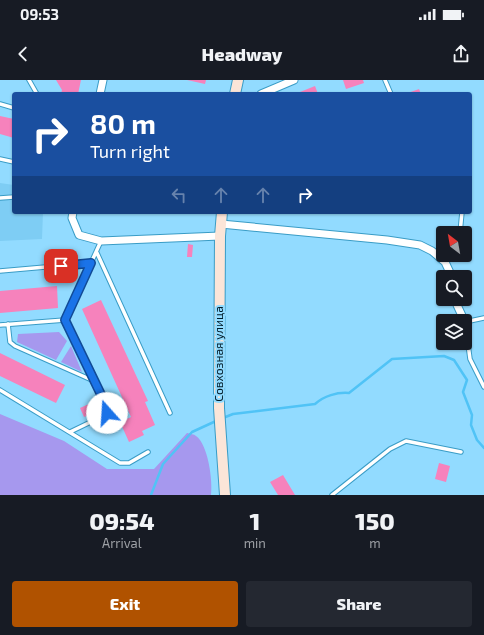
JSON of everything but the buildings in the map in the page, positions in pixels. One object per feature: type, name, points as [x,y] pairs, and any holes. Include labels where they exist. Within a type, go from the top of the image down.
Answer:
[{"type":"main road","points":[[236,92],[238,80]]},
{"type":"main road","name":"Совхозная улица","points":[[222,214],[220,236],[219,408],[225,495]]},
{"type":"street","points":[[101,92],[104,80]]},
{"type":"street","points":[[267,92],[294,80]]},
{"type":"street","points":[[73,214],[72,218],[79,235],[101,241],[220,236]]},
{"type":"street","points":[[221,224],[387,240],[420,245],[436,254]]},
{"type":"street","points":[[445,262],[449,270]]},
{"type":"lane","points":[[29,80],[36,92]]},
{"type":"lane","points":[[385,80],[390,92]]},
{"type":"lane","points":[[0,104],[12,107]]},
{"type":"lane","points":[[0,159],[12,162]]},
{"type":"lane","points":[[0,198],[12,197]]},
{"type":"lane","points":[[461,226],[462,214]]},
{"type":"lane","points":[[70,432],[107,413],[107,407],[65,320],[97,253],[101,241]]},
{"type":"lane","points":[[97,253],[170,414]]},
{"type":"lane","points":[[0,271],[91,263]]},
{"type":"lane","points":[[472,321],[484,318]]},
{"type":"lane","points":[[0,325],[65,320]]},
{"type":"lane","points":[[8,324],[10,342],[15,346],[94,381]]},
{"type":"lane","points":[[469,350],[470,359],[484,387]]},
{"type":"lane","points":[[0,390],[28,405],[120,463],[129,462],[148,452]]},
{"type":"lane","points":[[332,495],[390,449],[406,441],[461,452]]},
{"type":"shaded area","points":[[0,183],[12,185],[12,214],[43,214],[42,239],[0,241]]},
{"type":"shaded area","points":[[59,332],[67,341],[56,360],[17,342],[18,334]]},
{"type":"shaded area","points":[[71,346],[82,372],[61,362]]},
{"type":"shaded area","points":[[0,414],[64,441],[107,469],[154,469],[187,433],[194,435],[200,440],[207,454],[211,481],[211,495],[0,495]]},
{"type":"waterway","points":[[223,418],[233,414],[315,404],[331,395],[349,393],[392,359],[444,356],[454,360],[467,380],[463,392],[472,415],[471,425],[477,440],[484,448]]},
{"type":"waterway","points":[[151,495],[163,464],[192,432],[216,421]]},
{"type":"route","points":[[61,266],[91,263],[65,320],[107,407],[107,413]]}]
